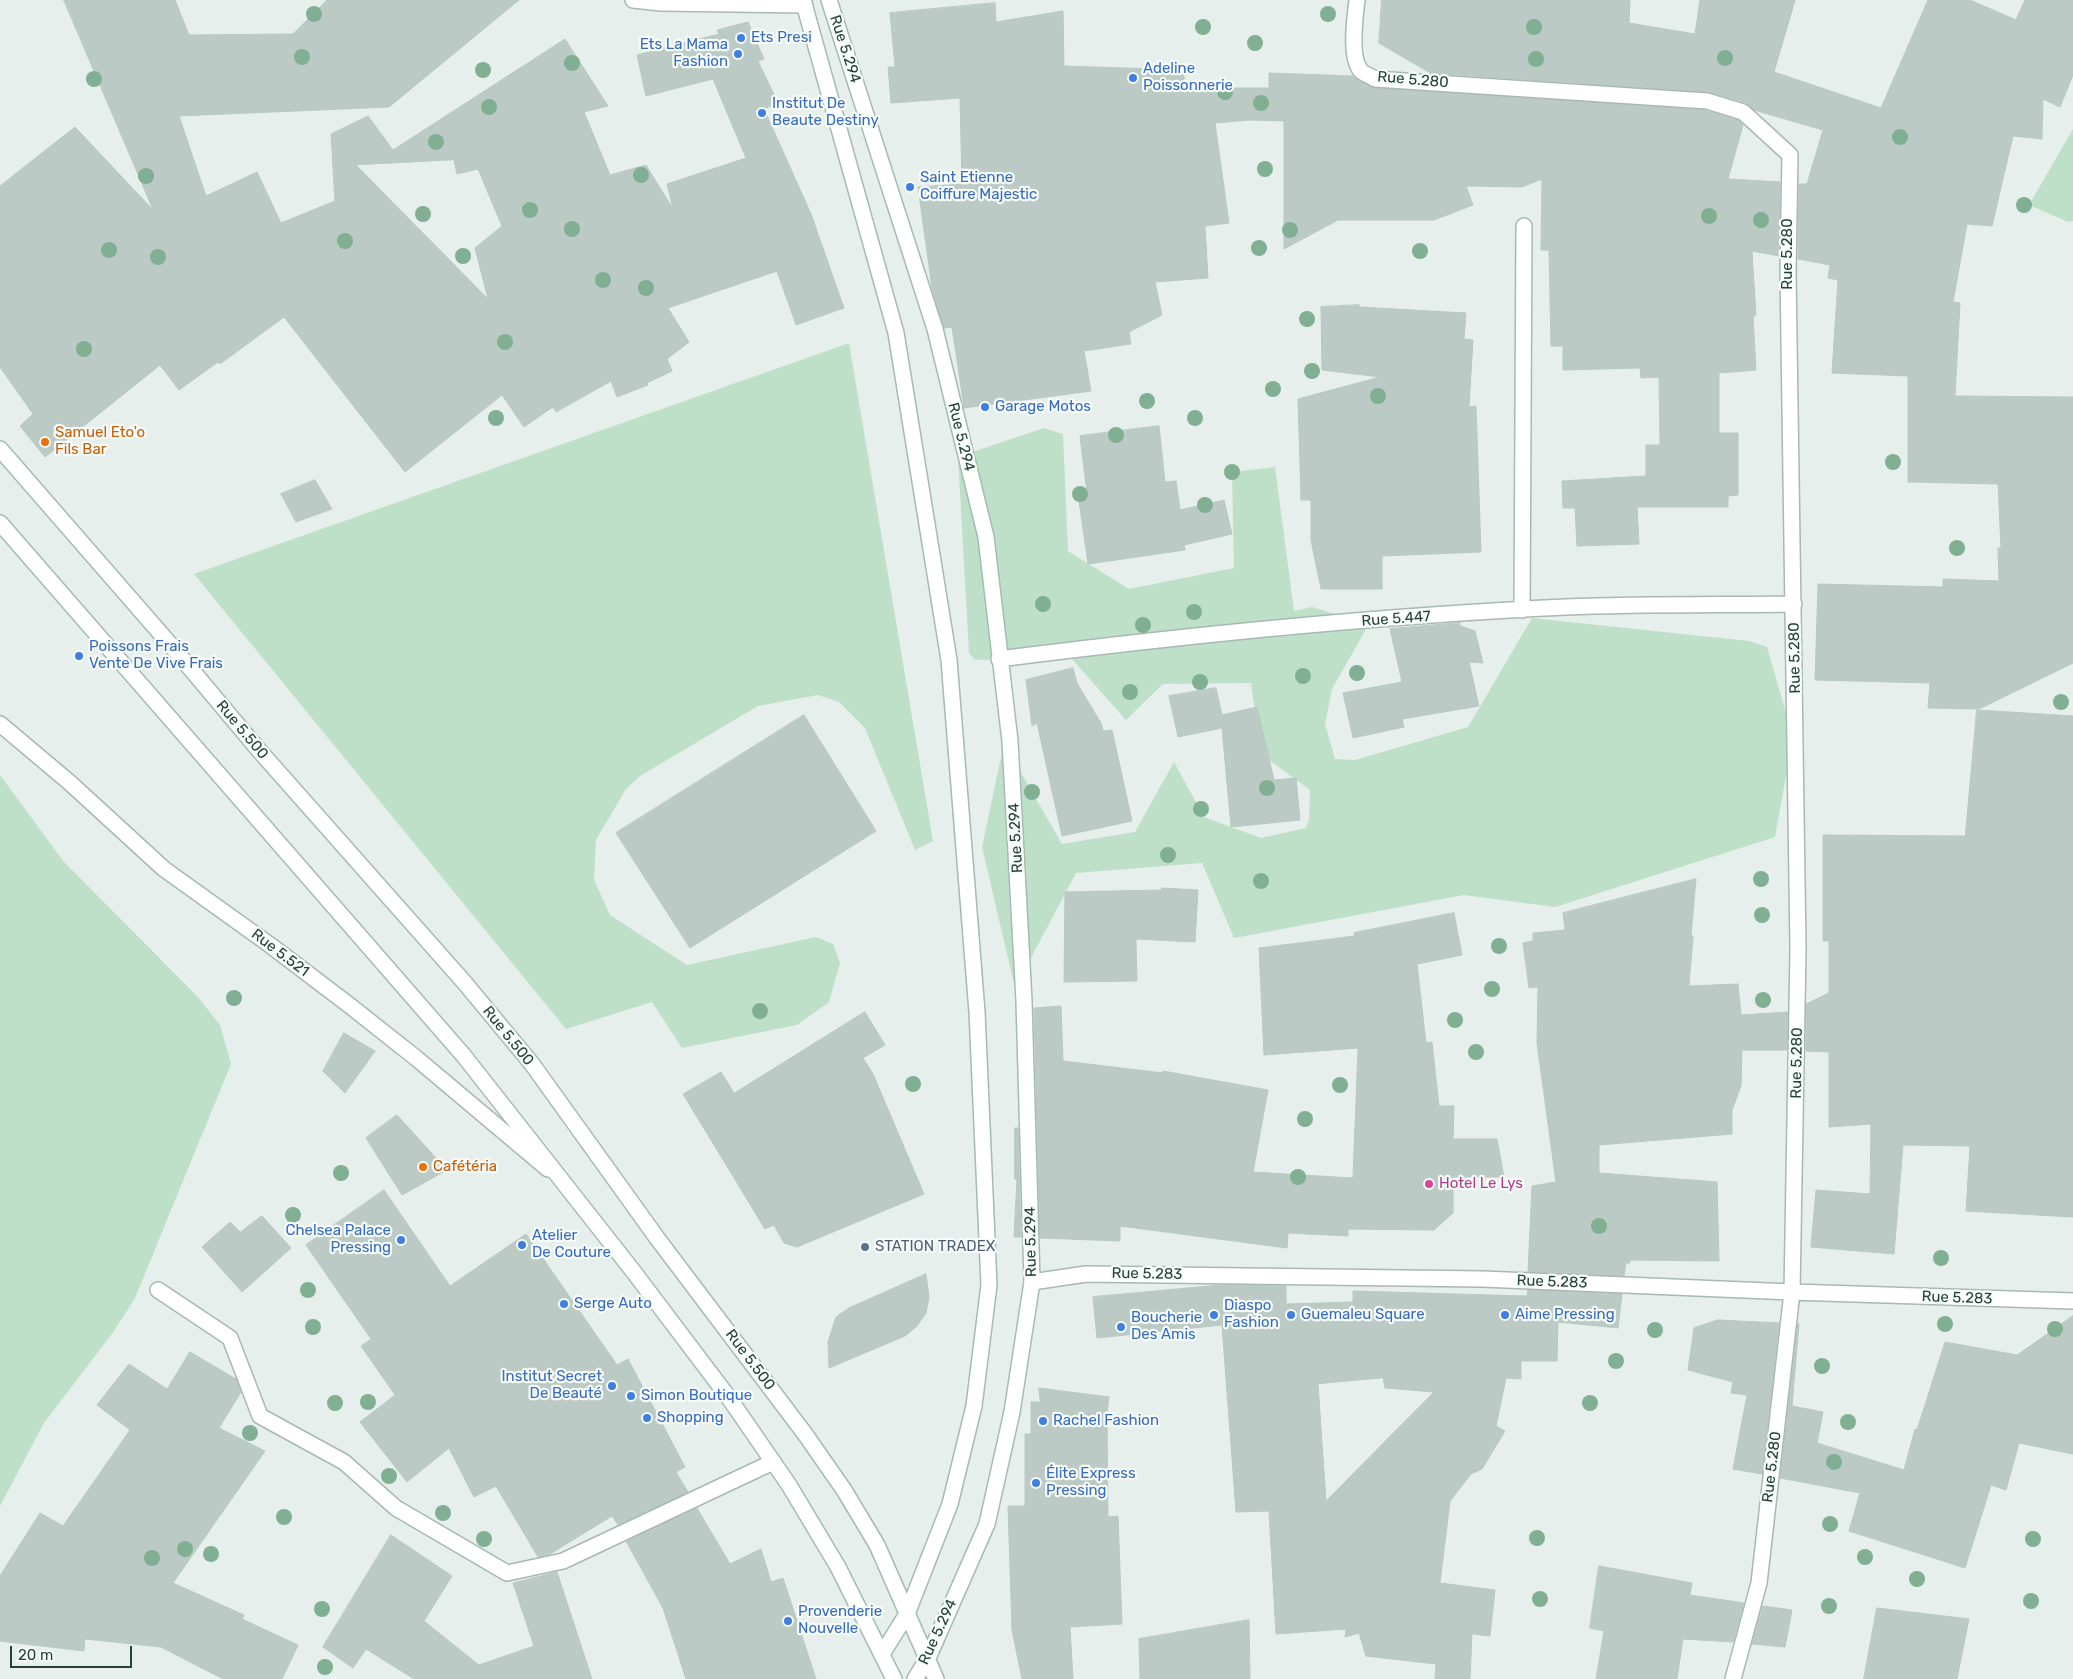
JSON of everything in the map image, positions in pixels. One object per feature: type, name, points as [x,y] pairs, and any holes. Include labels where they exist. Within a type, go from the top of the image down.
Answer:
[{"type":"main road","points":[[633,0],[661,3],[804,2]]},
{"type":"main road","name":"Rue 5.294","points":[[829,0],[935,329],[986,537],[1010,741],[1016,847],[1024,1011],[1032,1282],[1012,1412],[987,1524],[928,1658],[915,1679]]},
{"type":"main road","name":"Rue 5.280","points":[[1357,0],[1354,31],[1355,56],[1360,70],[1375,79],[1707,101],[1743,112],[1790,155],[1788,272],[1798,949],[1792,1292],[1759,1583],[1733,1679]]},
{"type":"main road","name":"Rue 5.294","points":[[804,2],[896,333],[949,660],[977,1012],[989,1285],[974,1406],[950,1504],[907,1614],[882,1654]]},
{"type":"main road","points":[[1522,610],[1524,226]]},
{"type":"main road","name":"Rue 5.500","points":[[0,449],[175,650],[257,748],[464,982],[532,1064],[657,1238],[788,1412],[844,1490],[877,1545],[936,1679]]},
{"type":"main road","points":[[0,522],[464,1056],[563,1181],[729,1398],[789,1485],[838,1567],[894,1679]]},
{"type":"main road","name":"Rue 5.447","points":[[999,659],[1246,630],[1522,610],[1578,607],[1794,604]]},
{"type":"main road","name":"Rue 5.521","points":[[0,724],[70,782],[164,869],[270,945],[416,1058],[563,1181]]},
{"type":"main road","name":"Rue 5.283","points":[[1032,1282],[1086,1274],[1483,1279],[2073,1301]]},
{"type":"main road","points":[[158,1290],[230,1338],[260,1416],[344,1462],[396,1508],[507,1573],[563,1561],[773,1462]]},
{"type":"green space","points":[[2073,129],[2073,221],[2068,222],[2029,205]]},
{"type":"green space","points":[[849,343],[933,841],[915,850],[865,728],[839,702],[818,695],[758,706],[640,776],[626,789],[596,840],[594,880],[610,915],[687,965],[816,937],[833,944],[840,963],[829,1002],[797,1025],[682,1048],[652,1002],[566,1029],[194,574]]},
{"type":"green space","points":[[1044,428],[1063,434],[1068,551],[1129,589],[1234,568],[1232,472],[1275,467],[1294,611],[1312,607],[1369,624],[1332,689],[1325,724],[1335,759],[1355,760],[1468,727],[1532,618],[1749,641],[1767,647],[1793,737],[1775,837],[1555,907],[1464,895],[1234,938],[1202,863],[1076,873],[1015,988],[982,847],[1004,743],[1062,844],[1135,832],[1174,762],[1204,817],[1261,838],[1306,828],[1309,819],[1310,790],[1261,754],[1251,683],[1163,684],[1126,720],[1071,658],[975,660],[969,653],[958,457]]},
{"type":"green space","points":[[0,775],[64,862],[197,996],[220,1025],[231,1064],[135,1298],[114,1331],[44,1423],[0,1506]]},
{"type":"building","points":[[64,0],[175,0],[189,35],[293,34],[327,0],[519,0],[389,107],[179,116],[206,196],[257,172],[281,223],[335,201],[331,134],[368,116],[393,150],[565,39],[608,106],[584,112],[610,175],[646,165],[673,209],[667,184],[746,158],[713,79],[646,96],[637,55],[719,34],[717,30],[748,22],[764,59],[758,61],[778,103],[764,109],[811,214],[844,308],[796,325],[777,271],[668,308],[689,342],[667,359],[672,371],[647,383],[648,385],[617,397],[611,381],[556,412],[553,407],[524,427],[502,395],[405,472],[284,317],[220,364],[218,362],[179,390],[160,365],[45,457],[20,426],[33,414],[0,367],[0,186],[75,127],[153,210]],"holes":[[[454,160],[457,174],[478,169],[502,226],[475,248],[488,299],[356,165]]]},
{"type":"building","points":[[1382,0],[1630,0],[1629,23],[1695,34],[1700,0],[1795,0],[1774,72],[1881,108],[1928,0],[1970,0],[2016,20],[2025,0],[2073,0],[2073,75],[2060,107],[2043,99],[2042,139],[2013,136],[1992,226],[1967,224],[1953,302],[1960,303],[1955,396],[2073,397],[2073,663],[1979,709],[1928,708],[1930,683],[1815,680],[1818,584],[1943,587],[1943,579],[1999,581],[1998,548],[2001,548],[1998,484],[1908,482],[1908,376],[1832,373],[1838,280],[1828,278],[1830,265],[1798,259],[1799,184],[1807,184],[1823,130],[1754,110],[1746,103],[1708,92],[1430,73],[1379,43]]},
{"type":"building","points":[[995,3],[996,22],[1063,11],[1064,66],[1184,70],[1184,88],[1269,88],[1269,73],[1353,76],[1374,88],[1705,110],[1738,120],[1743,125],[1728,179],[1780,182],[1779,256],[1752,251],[1756,315],[1753,317],[1756,370],[1719,373],[1719,433],[1738,433],[1738,495],[1728,496],[1728,507],[1637,507],[1639,544],[1577,546],[1575,509],[1581,508],[1563,508],[1562,481],[1646,476],[1646,445],[1660,445],[1659,377],[1641,378],[1640,368],[1563,370],[1563,346],[1551,346],[1549,250],[1541,250],[1542,179],[1522,187],[1466,186],[1473,205],[1434,220],[1338,220],[1284,249],[1284,121],[1250,120],[1215,123],[1229,223],[1205,226],[1208,278],[1155,282],[1162,315],[1129,332],[1131,344],[1084,351],[1091,391],[964,408],[952,327],[944,328],[932,288],[918,187],[962,184],[960,98],[891,103],[888,67],[895,67],[890,13]]},
{"type":"building","points":[[1359,305],[1359,307],[1466,313],[1464,339],[1473,340],[1469,407],[1476,406],[1481,552],[1382,556],[1382,589],[1321,589],[1311,540],[1311,500],[1301,500],[1298,399],[1380,377],[1322,370],[1321,307]]},
{"type":"building","points":[[1159,426],[1165,482],[1176,481],[1180,510],[1224,500],[1232,534],[1184,545],[1185,550],[1088,564],[1078,494],[1087,493],[1080,436]]},
{"type":"building","points":[[315,480],[332,509],[296,522],[281,494]]},
{"type":"building","points":[[1460,623],[1460,626],[1475,631],[1483,663],[1469,662],[1479,706],[1402,719],[1404,727],[1353,738],[1343,693],[1402,682],[1390,629]]},
{"type":"building","points":[[1073,668],[1077,683],[1101,723],[1103,731],[1112,730],[1132,821],[1062,836],[1037,723],[1032,726],[1026,680]]},
{"type":"building","points":[[1216,688],[1222,715],[1257,707],[1274,780],[1296,778],[1300,820],[1231,827],[1222,728],[1178,737],[1169,696]]},
{"type":"building","points":[[1977,710],[2073,716],[2073,1217],[1966,1211],[1970,1146],[1903,1145],[1894,1254],[1811,1247],[1816,1190],[1870,1194],[1871,1124],[1829,1127],[1829,1052],[1806,1051],[1806,1004],[1829,993],[1829,941],[1823,941],[1823,835],[1965,836]]},
{"type":"building","points":[[804,715],[876,831],[690,948],[616,833]]},
{"type":"building","points":[[1696,879],[1689,986],[1738,984],[1741,1015],[1788,1012],[1787,1050],[1742,1050],[1741,1086],[1732,1110],[1732,1134],[1599,1145],[1599,1173],[1717,1182],[1719,1261],[1630,1260],[1630,1263],[1626,1263],[1624,1276],[1528,1272],[1532,1186],[1556,1182],[1537,1043],[1538,987],[1529,988],[1523,943],[1533,941],[1533,933],[1565,930],[1563,913]]},
{"type":"building","points":[[1162,888],[1198,890],[1195,942],[1136,939],[1137,981],[1064,982],[1065,892],[1162,890]]},
{"type":"building","points":[[1454,913],[1462,955],[1417,964],[1426,1043],[1432,1042],[1439,1106],[1454,1106],[1453,1139],[1497,1139],[1504,1177],[1453,1177],[1453,1213],[1434,1230],[1348,1229],[1348,1236],[1288,1233],[1287,1248],[1120,1226],[1120,1241],[1040,1238],[1034,1008],[1061,1006],[1063,1061],[1163,1073],[1163,1071],[1268,1090],[1253,1172],[1353,1178],[1358,1048],[1264,1055],[1259,948],[1355,936],[1354,933]]},
{"type":"building","points":[[865,1012],[885,1045],[863,1058],[873,1074],[924,1194],[797,1247],[784,1243],[774,1225],[765,1229],[683,1094],[721,1072],[734,1093]]},
{"type":"building","points":[[344,1033],[375,1051],[345,1093],[323,1071]]},
{"type":"building","points":[[397,1115],[447,1170],[402,1195],[366,1138]]},
{"type":"building","points":[[1015,1128],[1018,1128],[1021,1237],[1014,1237],[1017,1179],[1015,1179]]},
{"type":"building","points":[[384,1190],[450,1286],[526,1234],[617,1365],[628,1359],[685,1467],[676,1472],[688,1492],[618,1525],[612,1516],[550,1554],[538,1557],[496,1486],[474,1497],[449,1448],[407,1482],[360,1422],[395,1395],[361,1346],[371,1339],[306,1245]]},
{"type":"building","points":[[262,1216],[291,1248],[242,1292],[202,1247],[230,1222],[240,1232]]},
{"type":"building","points":[[926,1274],[929,1297],[926,1313],[917,1326],[905,1336],[829,1368],[828,1342],[836,1317],[849,1308]]},
{"type":"building","points":[[1221,1285],[1286,1286],[1286,1304],[1353,1302],[1353,1291],[1527,1296],[1528,1290],[1622,1294],[1618,1328],[1558,1322],[1557,1361],[1521,1361],[1521,1379],[1506,1378],[1496,1426],[1505,1431],[1482,1469],[1471,1474],[1450,1501],[1440,1583],[1495,1590],[1490,1636],[1472,1634],[1470,1679],[1435,1679],[1436,1664],[1366,1656],[1359,1633],[1345,1637],[1346,1629],[1276,1634],[1269,1511],[1236,1512],[1222,1325],[1097,1338],[1093,1297]],"holes":[[[1383,1378],[1385,1388],[1434,1392],[1326,1501],[1318,1384]]]},
{"type":"building","points":[[2073,1316],[2073,1454],[2019,1443],[2006,1490],[1991,1485],[1965,1568],[1849,1531],[1860,1493],[1780,1478],[1798,1323],[1792,1406],[1823,1412],[1817,1443],[1904,1470],[1915,1429],[1917,1430],[1945,1342],[2017,1355]]},
{"type":"building","points":[[1718,1320],[1779,1323],[1762,1474],[1733,1469],[1747,1395],[1731,1393],[1733,1382],[1688,1370],[1694,1328]]},
{"type":"building","points":[[190,1352],[236,1379],[241,1392],[219,1428],[265,1451],[173,1583],[244,1615],[242,1619],[298,1645],[282,1679],[223,1679],[161,1647],[85,1639],[84,1651],[0,1641],[0,1576],[40,1513],[63,1526],[130,1430],[97,1405],[129,1364],[167,1389]]},
{"type":"building","points":[[1039,1388],[1109,1397],[1107,1412],[1108,1517],[1118,1516],[1122,1624],[1070,1627],[1073,1679],[1022,1679],[1012,1630],[1008,1506],[1025,1506],[1025,1434],[1031,1434],[1031,1402],[1040,1402]]},
{"type":"building","points":[[697,1508],[730,1564],[761,1549],[771,1582],[783,1578],[816,1679],[686,1679],[663,1608],[626,1541]]},
{"type":"building","points":[[391,1535],[452,1576],[424,1621],[479,1665],[534,1646],[513,1583],[557,1572],[592,1679],[414,1679],[366,1649],[353,1668],[323,1647]]},
{"type":"building","points":[[1599,1566],[1692,1583],[1690,1595],[1744,1603],[1733,1642],[1683,1639],[1677,1679],[1596,1679],[1604,1631],[1590,1628]]},
{"type":"building","points":[[1763,1606],[1792,1610],[1785,1647],[1752,1644]]},
{"type":"building","points":[[1877,1608],[1969,1619],[1957,1679],[1864,1679]]},
{"type":"building","points":[[1249,1620],[1250,1679],[1140,1679],[1139,1639]]},
{"type":"place","name":"Ets Presi","points":[[741,38]]},
{"type":"place","name":"Ets La Mama Fashion","points":[[738,54]]},
{"type":"place","name":"Adeline Poissonnerie","points":[[1133,78]]},
{"type":"place","name":"Institut De Beaute Destiny","points":[[762,113]]},
{"type":"place","name":"Saint Etienne Coiffure Majestic","points":[[910,187]]},
{"type":"place","name":"Garage Motos","points":[[985,407]]},
{"type":"place","name":"Samuel Eto'o Fils Bar","points":[[45,442]]},
{"type":"place","name":"Poissons Frais Vente De Vive Frais","points":[[79,656]]},
{"type":"place","name":"Cafétéria","points":[[423,1167]]},
{"type":"place","name":"Hotel Le Lys","points":[[1429,1184]]},
{"type":"place","name":"Chelsea Palace Pressing","points":[[401,1240]]},
{"type":"place","name":"Atelier De Couture","points":[[522,1245]]},
{"type":"place","name":"STATION TRADEX","points":[[865,1247]]},
{"type":"place","name":"Serge Auto","points":[[564,1304]]},
{"type":"place","name":"Diaspo Fashion","points":[[1214,1315]]},
{"type":"place","name":"Guemaleu Square","points":[[1291,1315]]},
{"type":"place","name":"Aime Pressing","points":[[1505,1315]]},
{"type":"place","name":"Boucherie Des Amis","points":[[1121,1327]]},
{"type":"place","name":"Institut Secret De Beauté","points":[[612,1386]]},
{"type":"place","name":"Simon Boutique","points":[[631,1396]]},
{"type":"place","name":"Shopping","points":[[647,1418]]},
{"type":"place","name":"Rachel Fashion","points":[[1043,1421]]},
{"type":"place","name":"Élite Express Pressing","points":[[1036,1483]]},
{"type":"place","name":"Provenderie Nouvelle","points":[[788,1621]]}]
